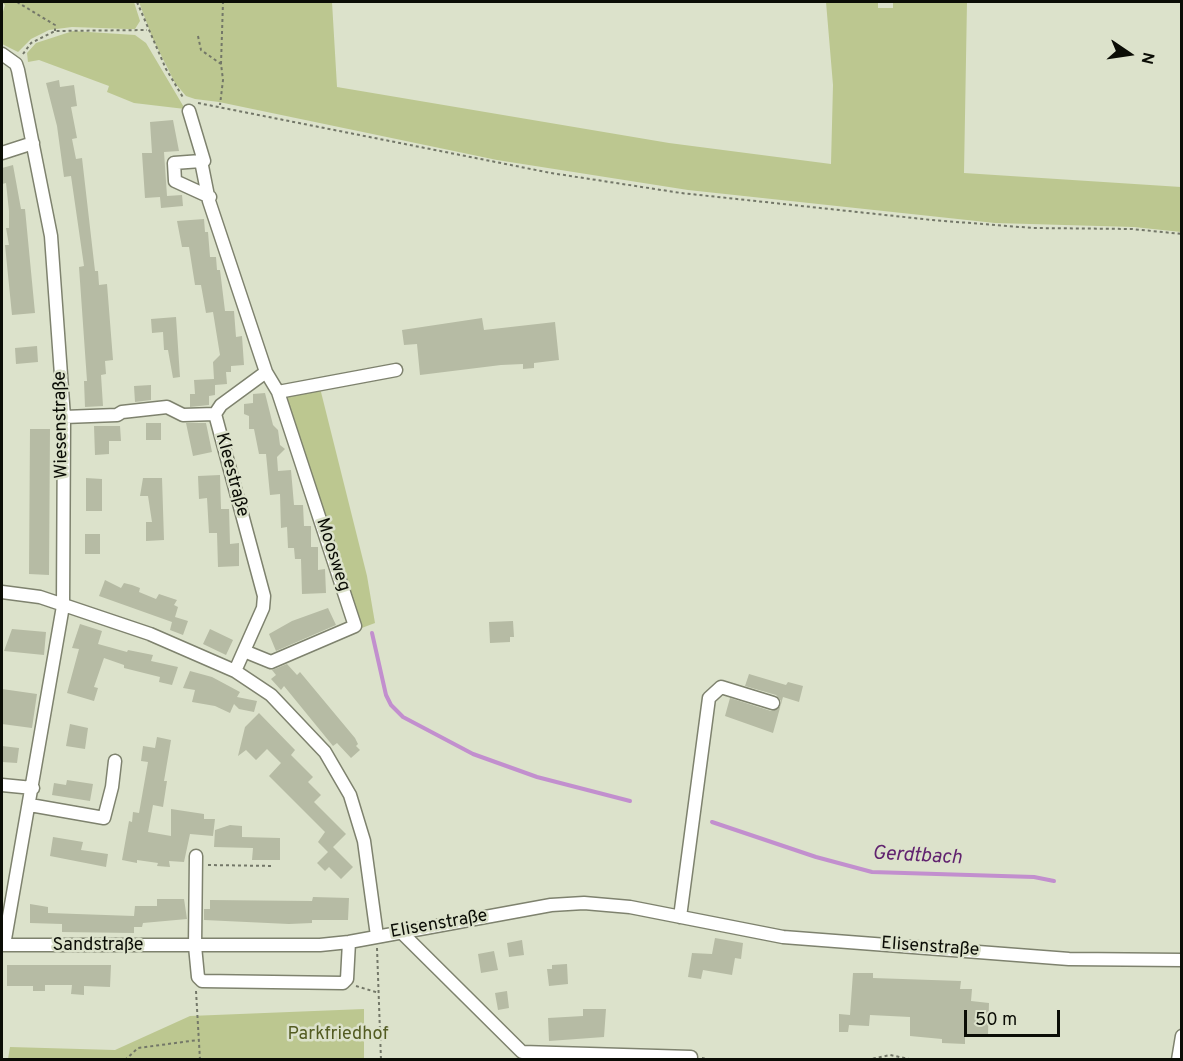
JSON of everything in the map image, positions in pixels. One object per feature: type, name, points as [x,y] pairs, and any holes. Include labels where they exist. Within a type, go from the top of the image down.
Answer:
[{"type":"street","points":[[2,54],[16,64]]},
{"type":"street","name":"Wiesenstraße","points":[[3,945],[30,805],[63,606],[64,417],[51,236],[16,64]]},
{"type":"street","points":[[188,107],[204,161],[174,163],[176,181],[210,197]]},
{"type":"street","points":[[2,153],[33,143]]},
{"type":"street","points":[[201,161],[209,201],[266,372]]},
{"type":"street","points":[[279,392],[396,370]]},
{"type":"street","name":"Moosweg","points":[[244,651],[271,662],[355,626],[279,392],[266,372]]},
{"type":"street","name":"Kleestraße","points":[[235,671],[263,608],[264,596],[215,414],[220,405],[266,372]]},
{"type":"street","points":[[64,417],[117,415],[122,411],[167,407],[183,415],[215,414]]},
{"type":"street","points":[[2,592],[40,597],[150,634],[235,671],[271,695],[298,721],[341,776],[358,817],[364,841],[377,936]]},
{"type":"street","points":[[680,916],[709,698],[721,687],[773,703]]},
{"type":"street","points":[[30,805],[104,818],[112,787],[115,761]]},
{"type":"street","points":[[2,785],[33,788]]},
{"type":"street","points":[[196,860],[195,946],[198,977],[202,981],[343,983],[347,979],[349,942]]},
{"type":"street","name":"Elisenstraße","points":[[377,936],[550,905],[584,903],[630,907],[783,937],[1070,959],[1182,960]]},
{"type":"street","points":[[401,932],[522,1052],[691,1057]]},
{"type":"street","name":"Sandstraße","points":[[3,945],[288,947],[349,942],[377,936]]},
{"type":"street","points":[[1178,1059],[1182,1036]]},
{"type":"path","points":[[17,2],[55,25],[55,31]]},
{"type":"path","points":[[137,2],[147,30],[188,107],[220,105],[551,173],[681,193],[932,220],[1033,228],[1132,230],[1182,234]]},
{"type":"path","points":[[220,105],[223,80],[221,64],[223,2]]},
{"type":"path","points":[[16,64],[31,43],[55,31],[78,29],[140,32],[147,30]]},
{"type":"path","points":[[198,36],[201,50],[221,64]]},
{"type":"path","points":[[196,860],[274,866]]},
{"type":"path","points":[[377,936],[381,1059]]},
{"type":"path","points":[[198,977],[195,1002],[200,1059]]},
{"type":"path","points":[[343,983],[379,993]]},
{"type":"path","points":[[126,1059],[138,1048],[198,1040]]},
{"type":"path","points":[[867,1059],[890,1055],[914,1059]]},
{"type":"green space","points":[[2,2],[134,2],[140,21],[135,29],[72,27],[49,30],[31,39],[18,52],[2,44],[2,15],[5,5]]},
{"type":"green space","points":[[139,2],[332,2],[337,87],[669,143],[831,164],[833,85],[826,2],[878,2],[878,8],[893,8],[893,2],[967,2],[964,173],[1181,187],[1181,232],[1134,227],[995,223],[688,190],[497,160],[219,102],[195,99],[186,96],[175,83],[152,37]]},
{"type":"green space","points":[[73,31],[135,35],[146,43],[185,109],[134,103],[107,92],[109,86],[39,60],[28,62],[27,53],[36,43]]},
{"type":"green space","points":[[320,388],[367,576],[375,623],[359,629],[285,397]]},
{"type":"green space","name":"Parkfriedhof","points":[[364,1009],[364,1059],[8,1059],[10,1047],[115,1050],[190,1016]]},
{"type":"building","points":[[59,80],[60,87],[74,85],[77,106],[71,107],[77,138],[72,139],[76,159],[82,158],[95,271],[98,271],[99,285],[107,284],[113,360],[105,361],[106,374],[101,375],[103,406],[85,407],[84,381],[87,381],[79,267],[84,266],[71,176],[64,177],[57,126],[46,83]]},
{"type":"building","points":[[173,120],[179,151],[164,152],[167,196],[182,195],[183,206],[161,208],[160,197],[145,198],[142,153],[152,153],[150,122]]},
{"type":"building","points":[[13,165],[21,209],[25,209],[35,313],[12,315],[5,245],[9,245],[6,228],[9,228],[9,211],[6,183],[2,184],[2,168]]},
{"type":"building","points":[[204,219],[205,232],[208,232],[210,257],[216,257],[217,270],[220,270],[225,311],[234,311],[236,337],[242,336],[244,365],[231,366],[231,372],[226,372],[227,384],[215,385],[215,395],[209,396],[209,405],[190,407],[190,394],[195,394],[194,380],[214,379],[213,362],[220,355],[213,312],[206,313],[201,285],[195,285],[189,247],[182,247],[177,221]]},
{"type":"building","points":[[176,317],[180,377],[173,378],[168,350],[164,350],[163,332],[152,333],[151,319]]},
{"type":"building","points":[[482,318],[484,330],[555,322],[559,360],[534,363],[534,368],[523,369],[523,364],[501,365],[420,375],[417,344],[404,345],[402,330]]},
{"type":"building","points":[[37,346],[38,362],[16,364],[15,348]]},
{"type":"building","points":[[151,385],[151,400],[135,402],[134,386]]},
{"type":"building","points":[[265,393],[273,425],[278,430],[280,445],[285,449],[277,457],[278,471],[291,470],[294,505],[303,505],[304,526],[311,526],[311,547],[318,547],[318,570],[325,569],[326,593],[302,594],[301,559],[295,559],[294,548],[288,548],[287,527],[281,528],[280,494],[270,495],[266,454],[259,454],[254,429],[249,429],[249,416],[244,414],[244,404],[253,403],[253,394]]},
{"type":"building","points":[[146,423],[161,423],[161,440],[146,440]]},
{"type":"building","points":[[186,423],[206,423],[212,452],[193,456]]},
{"type":"building","points":[[94,426],[120,426],[121,441],[109,441],[109,454],[95,455]]},
{"type":"building","points":[[30,429],[50,429],[49,575],[29,574]]},
{"type":"building","points":[[220,475],[221,509],[229,509],[230,544],[239,543],[239,566],[218,567],[217,533],[209,533],[207,498],[199,499],[198,476]]},
{"type":"building","points":[[86,478],[102,479],[102,511],[86,511]]},
{"type":"building","points":[[143,478],[162,478],[164,540],[146,541],[146,522],[152,522],[148,496],[140,496]]},
{"type":"building","points":[[85,534],[100,534],[100,554],[85,554]]},
{"type":"building","points":[[105,580],[121,588],[124,583],[132,585],[140,588],[139,592],[156,599],[159,594],[177,600],[174,605],[178,607],[175,617],[188,621],[183,635],[170,630],[172,622],[99,596]]},
{"type":"building","points":[[328,608],[336,625],[276,651],[269,634],[292,621]]},
{"type":"building","points":[[513,621],[514,637],[510,637],[510,642],[490,643],[489,622]]},
{"type":"building","points":[[80,624],[102,631],[98,644],[127,652],[128,650],[153,655],[151,661],[178,667],[172,685],[159,682],[160,677],[124,668],[124,665],[104,658],[94,687],[98,688],[94,701],[67,693],[79,649],[72,648]]},
{"type":"building","points":[[12,629],[46,632],[44,655],[4,651]]},
{"type":"building","points":[[210,629],[233,640],[226,655],[203,644]]},
{"type":"building","points":[[287,664],[297,675],[300,672],[355,738],[358,744],[356,746],[360,750],[351,758],[337,743],[333,746],[284,686],[281,690],[271,679],[276,675],[272,670]]},
{"type":"building","points":[[190,671],[212,677],[240,692],[237,697],[257,701],[254,712],[239,709],[234,704],[230,713],[215,706],[192,702],[195,690],[183,688]]},
{"type":"building","points":[[749,674],[786,685],[788,682],[803,686],[799,702],[783,697],[781,704],[776,695],[745,686]]},
{"type":"building","points":[[2,689],[37,694],[32,728],[2,724]]},
{"type":"building","points":[[730,698],[771,711],[780,706],[773,733],[725,716]]},
{"type":"building","points":[[259,713],[295,750],[291,755],[313,777],[308,782],[321,795],[314,802],[346,834],[333,847],[353,867],[341,879],[329,867],[325,871],[317,863],[328,852],[318,842],[325,832],[269,776],[281,763],[267,749],[256,760],[246,750],[238,756],[245,727]]},
{"type":"building","points":[[70,724],[88,728],[85,749],[66,746]]},
{"type":"building","points":[[157,737],[171,740],[164,781],[167,781],[163,807],[153,805],[148,832],[171,836],[171,809],[204,814],[204,819],[215,819],[213,836],[190,834],[184,862],[169,861],[170,867],[157,866],[158,863],[122,860],[129,821],[132,822],[133,812],[139,813],[148,762],[141,761],[143,746],[155,748]]},
{"type":"building","points":[[2,746],[19,748],[17,763],[2,762]]},
{"type":"building","points":[[67,780],[93,784],[90,801],[52,795],[54,783],[66,785]]},
{"type":"building","points":[[230,825],[242,826],[242,837],[280,838],[280,860],[252,860],[253,848],[214,847],[215,830]]},
{"type":"building","points":[[53,837],[83,842],[81,850],[108,854],[106,867],[50,856]]},
{"type":"building","points":[[313,897],[349,898],[348,920],[312,920],[312,923],[289,924],[204,920],[204,909],[210,909],[210,900],[312,901]]},
{"type":"building","points":[[157,899],[184,899],[187,919],[143,923],[142,927],[134,927],[134,933],[62,932],[62,924],[30,923],[30,904],[48,907],[48,913],[134,916],[135,906],[157,906]]},
{"type":"building","points":[[715,938],[743,943],[741,959],[735,958],[732,975],[703,970],[701,979],[688,977],[692,953],[712,954]]},
{"type":"building","points":[[522,940],[524,955],[509,957],[507,943]]},
{"type":"building","points":[[494,951],[498,970],[481,973],[478,954]]},
{"type":"building","points":[[567,964],[568,984],[549,986],[547,969],[552,969],[552,965]]},
{"type":"building","points":[[7,965],[111,965],[110,987],[84,986],[84,995],[71,994],[72,985],[45,985],[45,991],[33,991],[33,986],[7,986]]},
{"type":"building","points":[[853,973],[873,973],[873,978],[961,981],[960,989],[972,989],[971,1001],[989,1003],[988,1035],[965,1034],[965,1044],[942,1043],[942,1039],[910,1036],[910,1017],[870,1015],[869,1026],[849,1025],[848,1032],[839,1032],[839,1014],[850,1015]]},
{"type":"building","points":[[507,991],[509,1008],[498,1010],[495,993]]},
{"type":"building","points":[[583,1009],[606,1009],[604,1037],[549,1041],[548,1018],[583,1016]]},
{"type":"waterway","name":"Gerdtbach","points":[[372,633],[386,695],[391,705],[403,717],[473,754],[537,777],[630,801]]},
{"type":"waterway","name":"Gerdtbach","points":[[712,822],[816,857],[872,872],[1034,877],[1054,881]]}]
